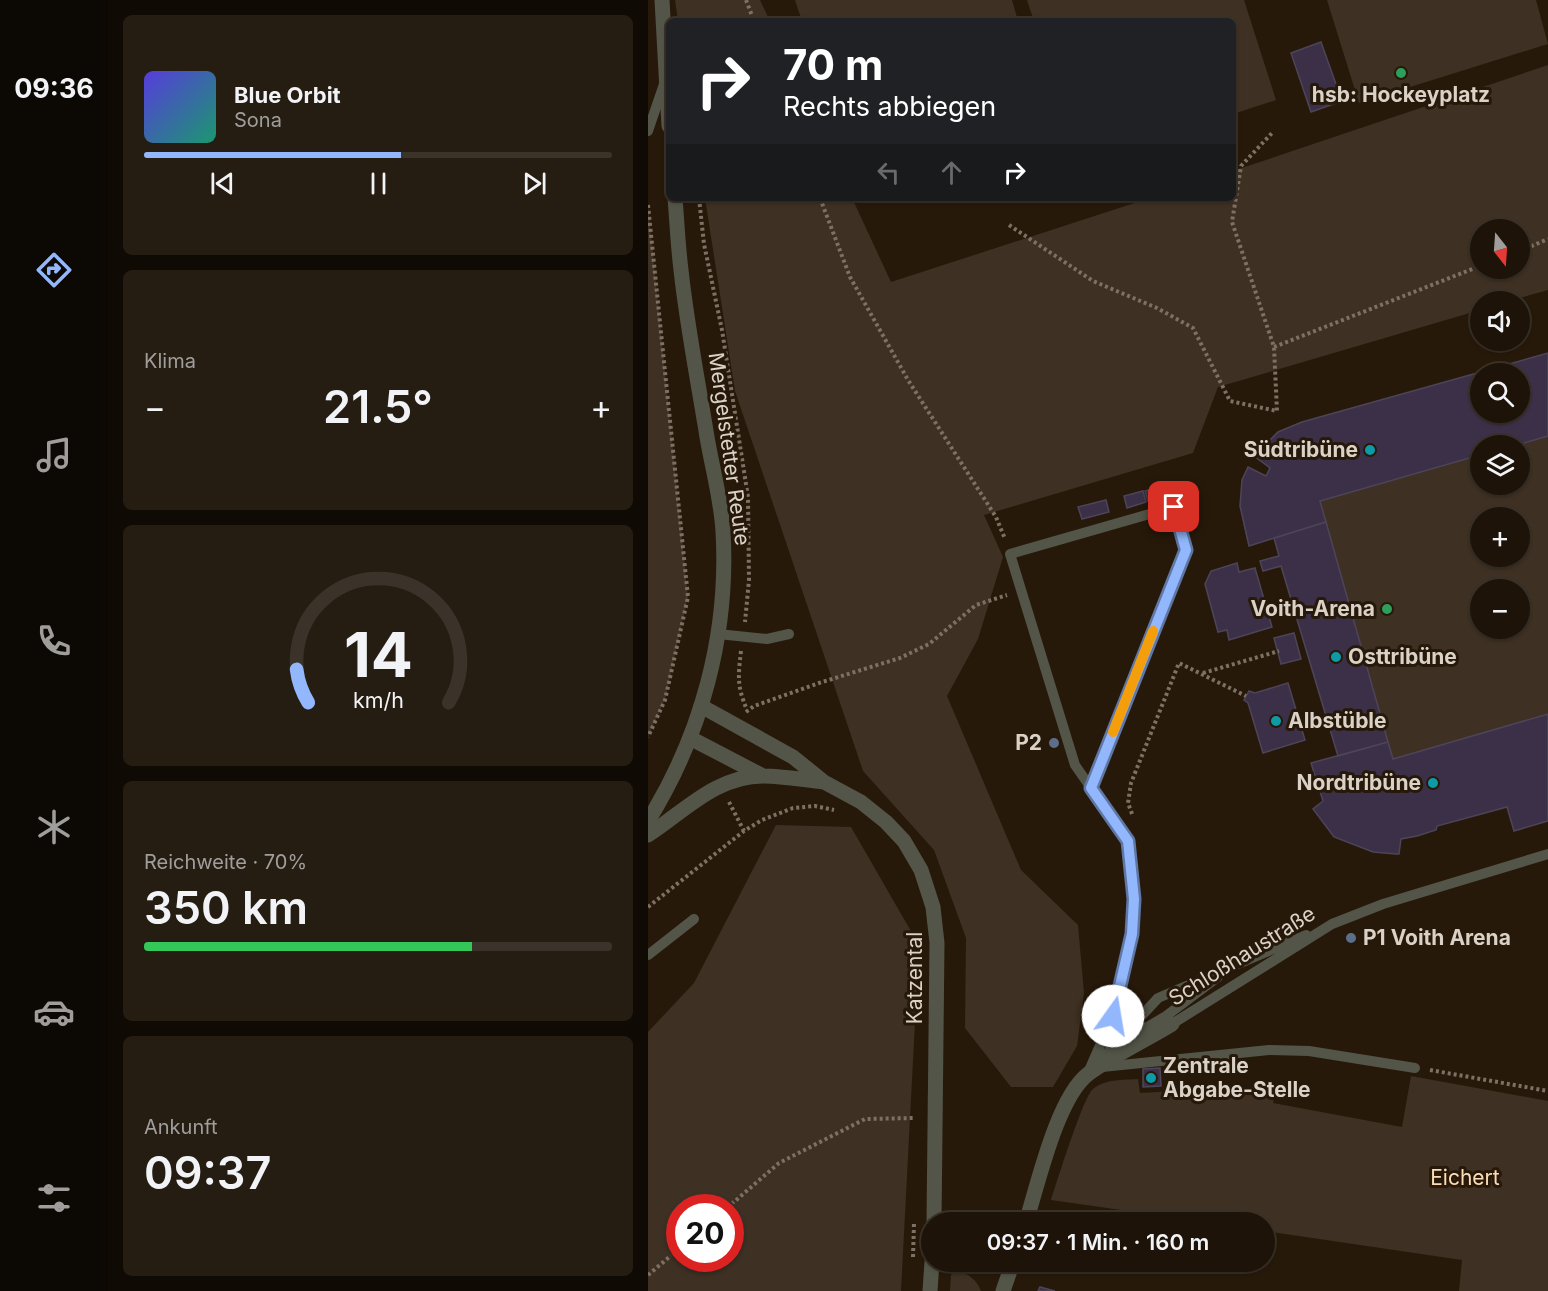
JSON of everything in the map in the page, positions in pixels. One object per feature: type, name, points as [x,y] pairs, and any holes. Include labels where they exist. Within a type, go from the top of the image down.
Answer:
[{"type":"street","points":[[662,0],[666,92]]},
{"type":"street","name":"Mergelstetter Reute","points":[[675,201],[681,272],[723,529],[723,589],[718,634],[710,676],[701,706]]},
{"type":"street","points":[[648,821],[677,767],[701,706]]},
{"type":"street","name":"Katzental","points":[[701,706],[793,757],[824,782],[861,802],[886,822],[904,841],[921,870],[933,907],[937,943],[934,1212]]},
{"type":"street","name":"Katzental","points":[[690,738],[763,776]]},
{"type":"street","name":"Katzental","points":[[648,835],[702,795],[746,777],[763,776],[824,782]]},
{"type":"street","name":"Schloßhaustraße","points":[[1029,1212],[1064,1107],[1086,1075],[1172,1024]]},
{"type":"street","points":[[930,1291],[931,1272]]},
{"type":"street","points":[[1003,1291],[1009,1272]]},
{"type":"lane","points":[[648,131],[665,81]]},
{"type":"lane","points":[[1086,1075],[1113,1016],[1132,934],[1134,899],[1128,841],[1091,788],[1075,765],[1010,554],[1174,507],[1186,550],[1091,788]]},
{"type":"lane","points":[[718,634],[767,639],[789,634]]},
{"type":"lane","name":"Schloßhaustraße","points":[[1172,1024],[1329,926],[1383,904],[1548,854]]},
{"type":"lane","points":[[648,955],[694,919]]},
{"type":"lane","points":[[1086,1075],[1158,998],[1329,926]]},
{"type":"lane","points":[[1112,1048],[1166,1016],[1233,966]]},
{"type":"lane","points":[[1100,1067],[1269,1050],[1309,1051],[1415,1068]]},
{"type":"path","points":[[746,0],[753,18]]},
{"type":"path","points":[[1236,197],[1241,166],[1272,133]]},
{"type":"path","points":[[699,201],[704,244],[723,330],[748,497],[749,580],[738,674],[739,692],[747,711]]},
{"type":"path","points":[[821,201],[850,277],[908,380],[996,517],[1010,554]]},
{"type":"path","points":[[1009,225],[1093,281],[1157,308],[1193,328],[1230,401],[1277,411],[1274,347],[1232,222],[1235,201]]},
{"type":"path","points":[[648,205],[688,597],[664,699],[648,737]]},
{"type":"path","points":[[1530,247],[1548,239]]},
{"type":"path","points":[[1274,347],[1470,270]]},
{"type":"path","points":[[754,706],[900,658],[929,644],[976,605],[1022,591]]},
{"type":"path","points":[[1203,674],[1279,651]]},
{"type":"path","points":[[1132,815],[1128,803],[1131,783],[1179,663],[1246,696]]},
{"type":"path","points":[[722,785],[744,831]]},
{"type":"path","points":[[648,907],[744,831],[762,820],[793,808],[815,806],[841,812]]},
{"type":"path","points":[[1415,1068],[1548,1091]]},
{"type":"path","points":[[915,1107],[915,1129]]},
{"type":"path","points":[[743,1194],[779,1163],[865,1119],[915,1118]]},
{"type":"path","points":[[913,1264],[914,1219]]},
{"type":"path","points":[[648,1275],[666,1260]]},
{"type":"green space","points":[[675,0],[760,0],[769,18],[678,18]]},
{"type":"green space","points":[[795,0],[1012,0],[1017,18],[801,18]]},
{"type":"green space","points":[[1027,0],[1244,0],[1276,100],[1236,113],[1236,18],[1033,18]]},
{"type":"green space","name":"hsb: Hockeyplatz","points":[[1327,0],[1536,0],[1548,44],[1359,103]]},
{"type":"green space","points":[[1548,65],[1548,290],[1530,295],[1530,291],[1470,291],[1470,313],[1218,387],[1193,453],[984,515],[1003,557],[978,639],[947,696],[1021,870],[1078,925],[1084,993],[1077,1046],[1053,1087],[1011,1087],[965,1028],[966,938],[934,850],[863,771],[735,391],[705,201],[853,201],[891,282],[1141,201],[1236,201],[1236,170]]},
{"type":"green space","points":[[648,205],[688,597],[665,700],[648,737]]},
{"type":"green space","name":"Voith-Arena","points":[[1548,353],[1548,821],[1514,831],[1507,807],[1437,826],[1436,830],[1401,839],[1399,854],[1373,852],[1334,837],[1313,809],[1323,801],[1311,763],[1338,756],[1281,567],[1263,571],[1260,561],[1279,556],[1274,538],[1249,546],[1241,506],[1242,486],[1248,467],[1266,476],[1270,468],[1254,456],[1278,432],[1295,424],[1470,375],[1470,423],[1530,423],[1530,363],[1512,363]]},
{"type":"green space","points":[[776,825],[851,827],[919,945],[901,1291],[648,1291],[648,1032],[694,983]]},
{"type":"green space","name":"Eichert","points":[[1411,1076],[1548,1101],[1548,1291],[1459,1291],[1462,1260],[1275,1232],[1275,1212],[1136,1212],[1051,1200],[1083,1107],[1093,1089],[1103,1083],[1138,1079],[1140,1093],[1267,1086],[1275,1092],[1273,1103],[1402,1127]]},
{"type":"green space","points":[[955,1272],[964,1273],[977,1283],[981,1291],[950,1291],[951,1275]]},
{"type":"building","points":[[1321,42],[1342,101],[1311,112],[1291,53]]},
{"type":"building","name":"Südtribüne","points":[[1548,353],[1548,436],[1530,441],[1530,435],[1470,435],[1470,458],[1320,501],[1326,522],[1249,546],[1240,506],[1242,480],[1248,467],[1266,476],[1270,468],[1254,456],[1278,432],[1302,422],[1470,375],[1470,423],[1530,423],[1530,363],[1512,363]]},
{"type":"building","points":[[1176,482],[1179,492],[1148,501],[1145,491]]},
{"type":"building","points":[[1143,491],[1146,502],[1127,508],[1124,496]]},
{"type":"building","points":[[1106,500],[1109,512],[1082,519],[1078,507]]},
{"type":"building","name":"Osttribüne","points":[[1326,522],[1388,742],[1338,756],[1281,566],[1263,571],[1260,561],[1279,556],[1274,538]]},
{"type":"building","points":[[1237,563],[1239,572],[1255,568],[1272,627],[1229,640],[1227,630],[1218,632],[1205,584],[1211,571]]},
{"type":"building","points":[[1294,633],[1301,659],[1281,664],[1274,638]]},
{"type":"building","name":"Albstüble","points":[[1288,683],[1305,740],[1263,753],[1248,703],[1244,700],[1249,691],[1255,693]]},
{"type":"building","name":"Nordtribüne","points":[[1548,714],[1548,821],[1514,831],[1507,807],[1437,826],[1436,830],[1401,839],[1399,854],[1396,854],[1373,852],[1334,837],[1313,809],[1323,801],[1311,763],[1388,742],[1393,759]]},
{"type":"building","name":"Zentrale Abgabe-Stelle","points":[[1160,1068],[1161,1086],[1143,1087],[1143,1069]]},
{"type":"building","points":[[1040,1287],[1055,1291],[1038,1291]]},
{"type":"slow traffic","points":[[1113,732],[1153,631]]},
{"type":"place","name":"hsb: Hockeyplatz","points":[[1401,73]]},
{"type":"place","name":"Südtribüne","points":[[1370,450]]},
{"type":"place","name":"Voith-Arena","points":[[1387,609]]},
{"type":"place","name":"Osttribüne","points":[[1336,657]]},
{"type":"place","name":"Albstüble","points":[[1276,721]]},
{"type":"place","name":"P2","points":[[1054,743]]},
{"type":"place","name":"Nordtribüne","points":[[1433,783]]},
{"type":"place","name":"P1 Voith Arena","points":[[1351,938]]},
{"type":"place","name":"Zentrale Abgabe-Stelle","points":[[1151,1078]]},
{"type":"route","points":[[1113,1016],[1132,934],[1134,899],[1128,841],[1091,788],[1186,550],[1174,507]]}]
